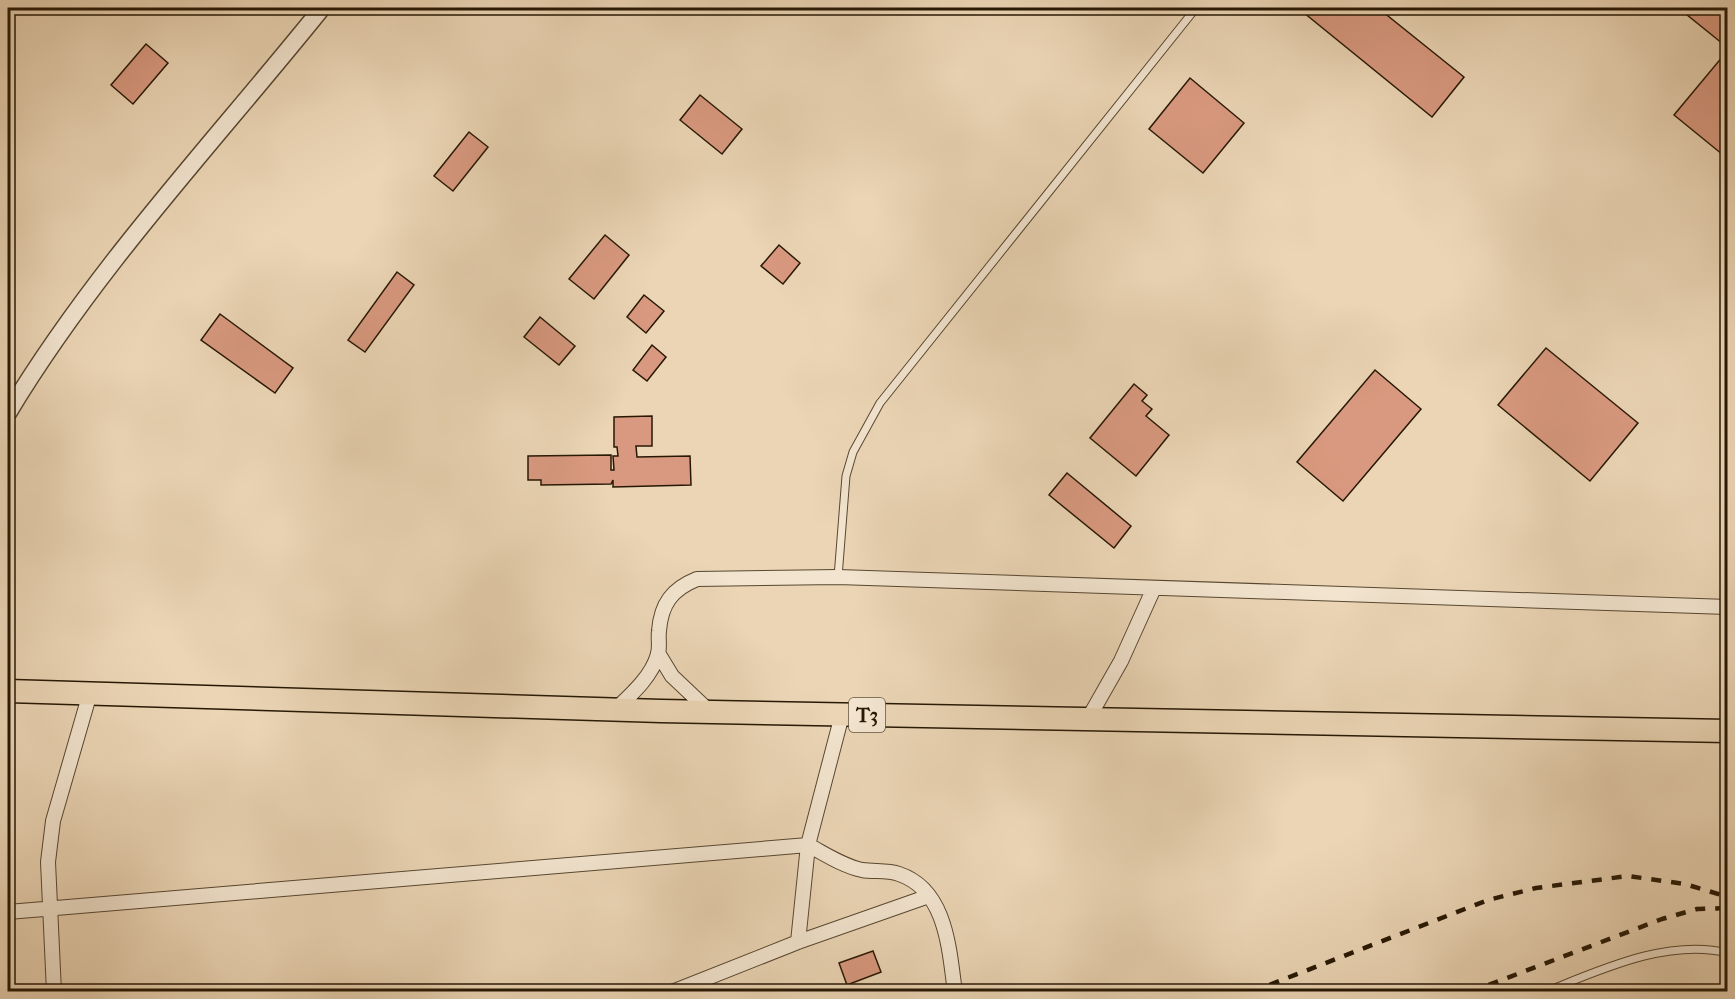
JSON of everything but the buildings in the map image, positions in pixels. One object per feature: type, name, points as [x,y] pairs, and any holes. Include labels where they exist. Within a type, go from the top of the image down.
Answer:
[{"type":"highway","name":"T3","points":[[8,691],[842,715],[1728,731]]},
{"type":"street","points":[[8,413],[43,355],[101,277],[322,8]]},
{"type":"street","points":[[616,709],[640,686],[658,653],[661,613],[668,599],[679,586],[697,579],[838,577],[1728,608]]},
{"type":"street","points":[[1088,719],[1121,661],[1154,588]]},
{"type":"street","points":[[658,653],[672,676],[710,711]]},
{"type":"street","points":[[54,992],[48,862],[52,821],[90,693]]},
{"type":"street","points":[[798,942],[808,845],[842,715]]},
{"type":"street","points":[[8,912],[808,845],[849,866],[900,874],[914,882],[929,896],[944,925],[955,992]]},
{"type":"street","points":[[672,992],[798,942],[929,896]]},
{"type":"lane","points":[[838,577],[846,476],[853,452],[880,403],[1196,8]]},
{"type":"lane","points":[[1545,992],[1644,955],[1712,950],[1728,953]]},
{"type":"railway","points":[[1251,992],[1488,900],[1536,888],[1628,876],[1685,884],[1728,897]]},
{"type":"railway","points":[[1470,992],[1662,919],[1697,909],[1728,908]]}]
